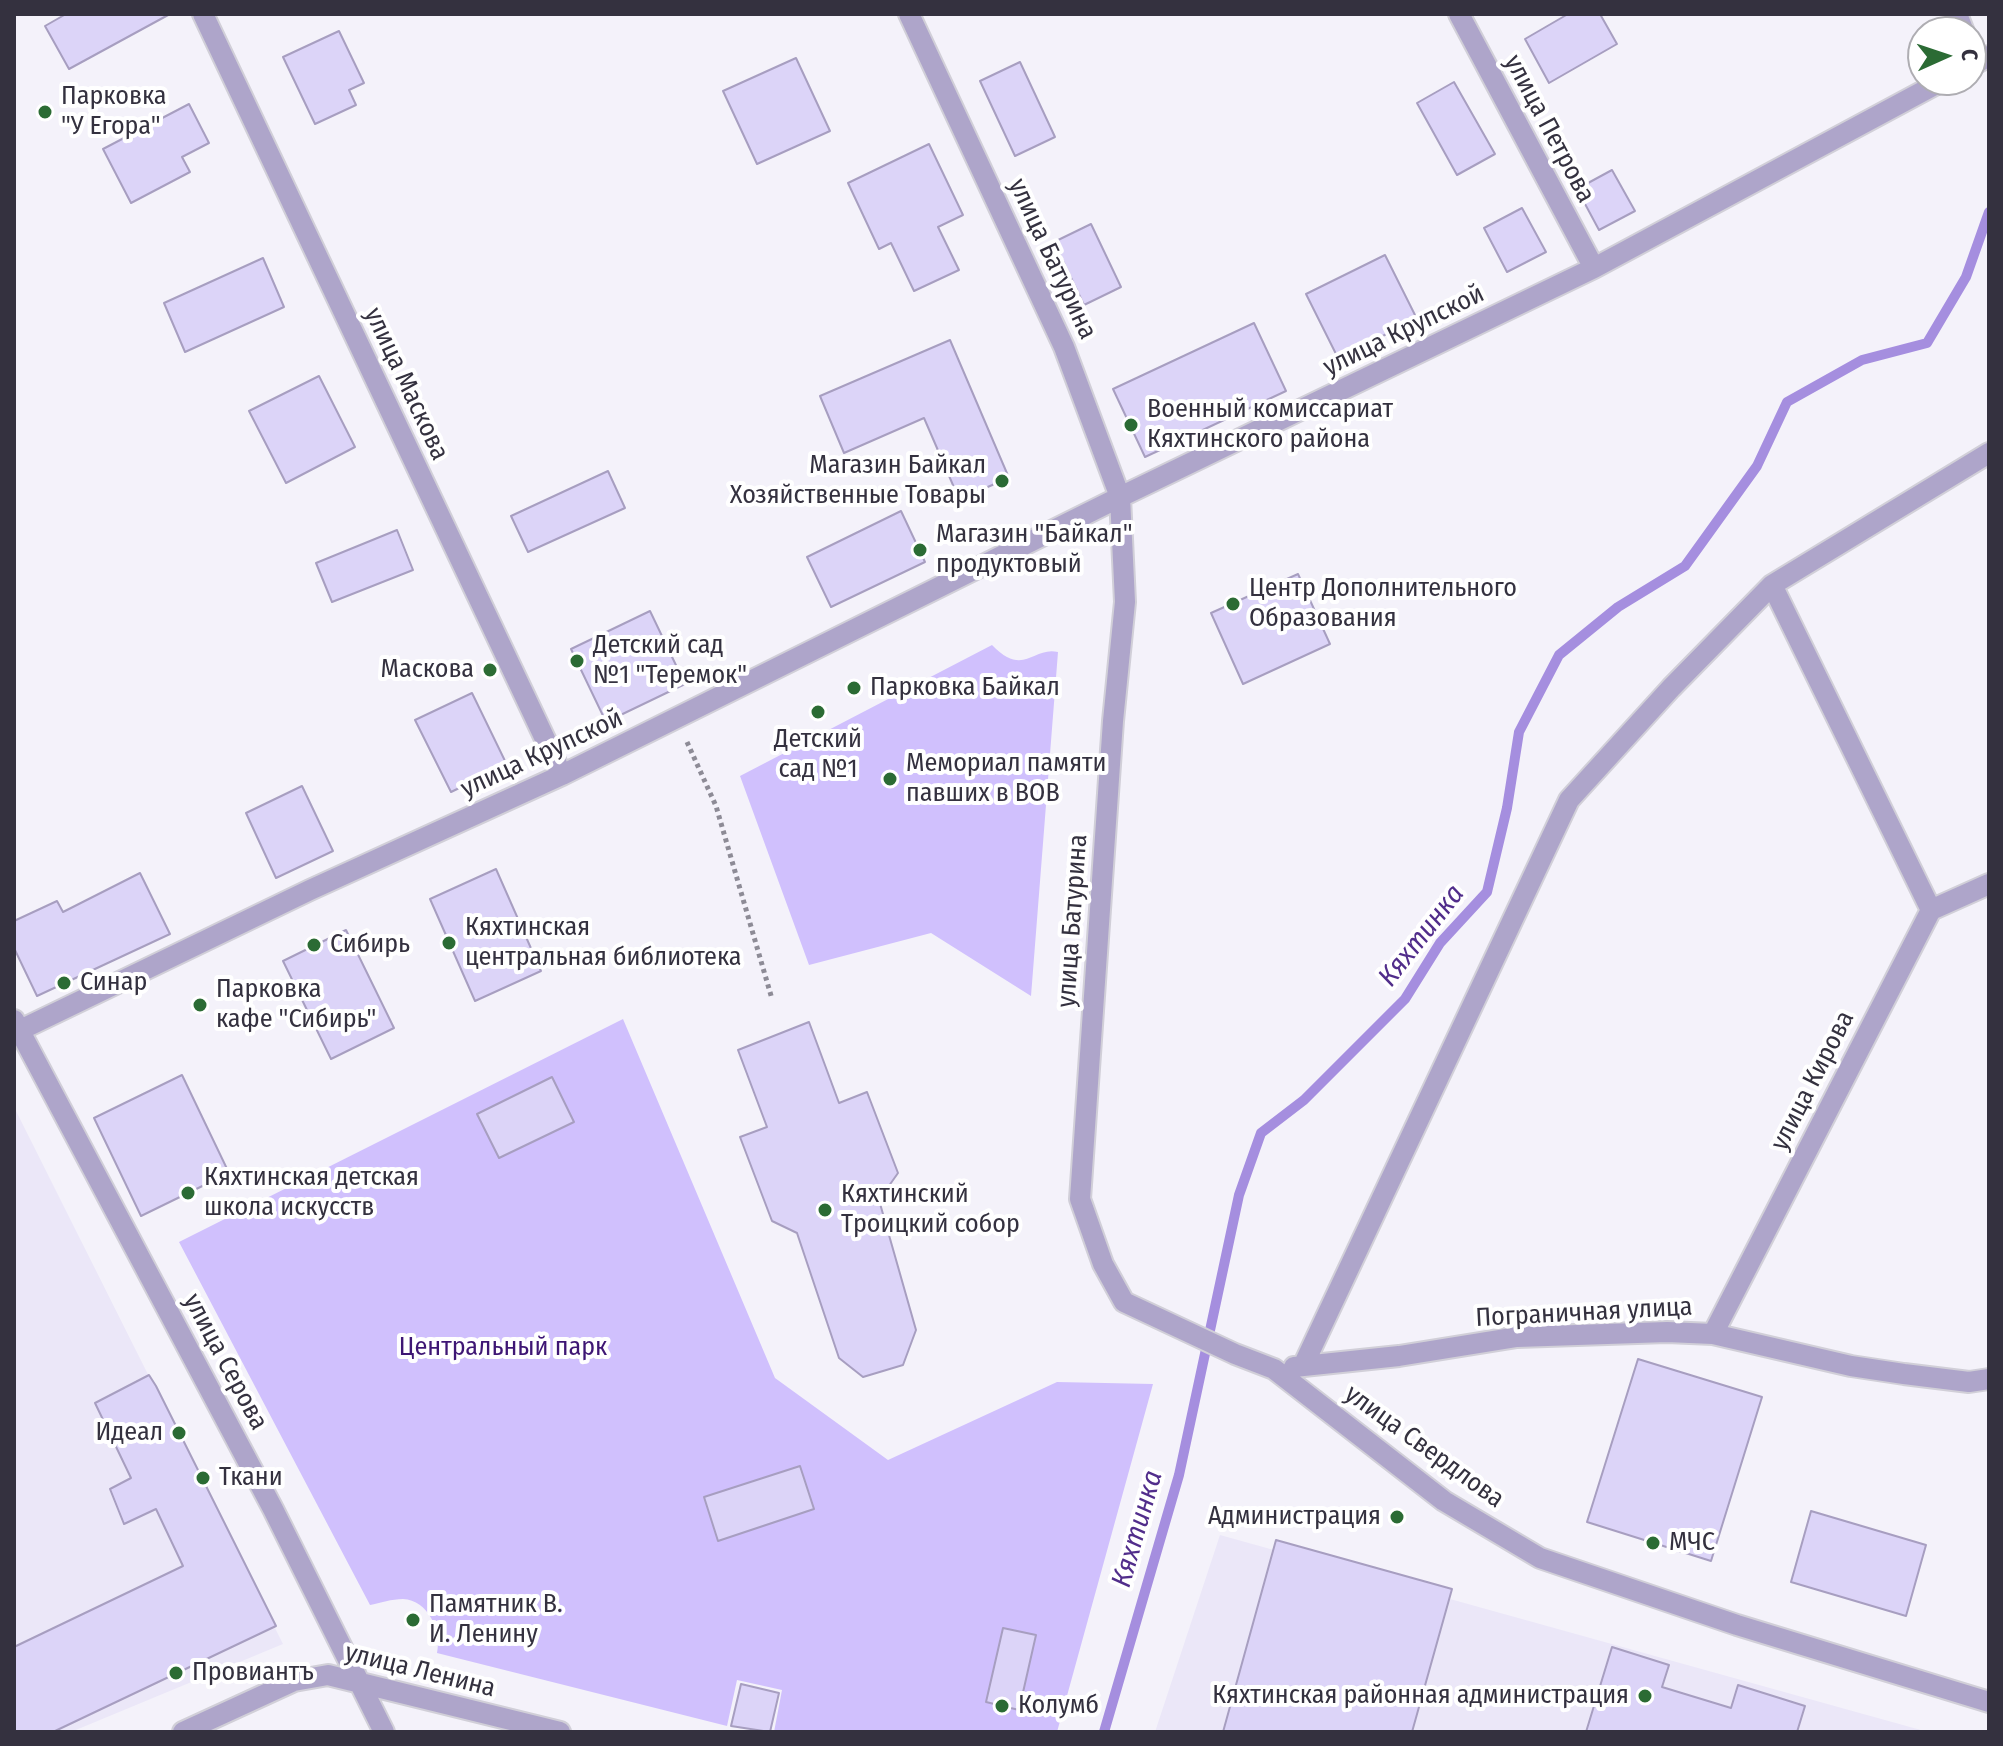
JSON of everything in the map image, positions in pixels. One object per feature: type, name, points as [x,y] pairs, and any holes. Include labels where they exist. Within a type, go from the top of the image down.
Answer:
[{"type":"street","name":"улица Маскова","points":[[203,14],[562,775]]},
{"type":"street","name":"улица Батурина","points":[[909,14],[1064,347],[1120,497],[1125,602],[1113,721],[1080,1199],[1103,1264],[1124,1302],[1157,1319]]},
{"type":"street","name":"улица Петрова","points":[[1459,14],[1594,268]]},
{"type":"street","name":"улица Крупской","points":[[16,1028],[562,775],[1120,497],[1594,268],[1914,96]]},
{"type":"street","points":[[1303,1366],[1569,800],[1671,688],[1772,585],[1989,453]]},
{"type":"street","points":[[1772,585],[1931,910],[1989,884]]},
{"type":"street","name":"улица Кирова","points":[[1713,1334],[1931,910]]},
{"type":"street","name":"улица Серова","points":[[16,1028],[273,1509],[384,1732]]},
{"type":"street","name":"улица Свердлова","points":[[1157,1319],[1274,1369],[1444,1501],[1540,1558],[1737,1625],[1989,1702]]},
{"type":"street","name":"Пограничная улица","points":[[1274,1369],[1399,1356],[1517,1337],[1667,1332],[1713,1334],[1851,1366],[1969,1382],[1989,1379]]},
{"type":"street","name":"улица Ленина","points":[[183,1732],[294,1681],[328,1675],[560,1732]]},
{"type":"path","points":[[677,718],[716,806],[772,999]]},
{"type":"shaded area","points":[[14,1107],[283,1644],[71,1732],[14,1732]]},
{"type":"shaded area","points":[[1220,1535],[1928,1732],[1155,1732]]},
{"type":"green space","points":[[992,645],[1003,655],[1020,660],[1049,651],[1058,652],[1031,996],[931,933],[809,965],[740,776]]},
{"type":"green space","name":"Центральный парк","points":[[623,1019],[775,1378],[888,1460],[1057,1382],[1153,1384],[1057,1732],[774,1732],[782,1690],[737,1680],[727,1726],[437,1653],[435,1627],[420,1605],[403,1599],[370,1605],[179,1242]]},
{"type":"building","points":[[66,14],[170,14],[69,69],[45,26]]},
{"type":"building","points":[[1568,14],[1600,14],[1617,44],[1549,83],[1525,39]]},
{"type":"building","points":[[339,31],[364,83],[349,90],[356,105],[315,124],[283,57]]},
{"type":"building","points":[[796,58],[830,131],[757,164],[723,91]]},
{"type":"building","points":[[1020,62],[1055,137],[1015,156],[980,81]]},
{"type":"building","points":[[1454,82],[1495,154],[1457,175],[1417,103]]},
{"type":"building","points":[[189,104],[209,143],[182,157],[190,172],[131,203],[103,149]]},
{"type":"building","points":[[929,144],[963,215],[938,227],[959,270],[914,291],[891,243],[879,249],[848,183]]},
{"type":"building","points":[[1612,170],[1635,211],[1599,230],[1577,189]]},
{"type":"building","points":[[1522,208],[1546,252],[1507,272],[1484,228]]},
{"type":"building","points":[[1091,224],[1121,287],[1084,305],[1054,242]]},
{"type":"building","points":[[1385,255],[1417,319],[1338,358],[1306,294]]},
{"type":"building","points":[[263,258],[284,307],[185,352],[164,303]]},
{"type":"building","points":[[1254,323],[1286,391],[1145,457],[1113,389]]},
{"type":"building","points":[[950,340],[1009,478],[959,499],[924,418],[844,453],[820,396]]},
{"type":"building","points":[[319,376],[355,447],[286,483],[249,411]]},
{"type":"building","points":[[608,471],[625,508],[528,552],[511,516]]},
{"type":"building","points":[[901,511],[925,562],[831,607],[807,557]]},
{"type":"building","points":[[397,530],[413,570],[332,602],[316,563]]},
{"type":"building","points":[[1298,574],[1330,644],[1243,684],[1211,613]]},
{"type":"building","points":[[650,611],[685,684],[606,722],[571,649]]},
{"type":"building","points":[[472,693],[507,765],[451,792],[415,720]]},
{"type":"building","points":[[302,786],[333,851],[276,878],[246,813]]},
{"type":"building","points":[[496,869],[541,971],[475,1001],[430,899]]},
{"type":"building","points":[[140,873],[170,934],[37,996],[14,948],[14,921],[57,901],[63,912]]},
{"type":"building","points":[[346,930],[394,1028],[331,1059],[283,961]]},
{"type":"building","name":"Кяхтинский Троицкий собор","points":[[809,1022],[839,1103],[867,1092],[898,1173],[879,1200],[916,1330],[903,1365],[863,1377],[839,1358],[797,1233],[772,1221],[740,1137],[767,1127],[738,1050]]},
{"type":"building","points":[[182,1075],[229,1173],[141,1216],[94,1118]]},
{"type":"building","points":[[552,1077],[574,1122],[499,1158],[477,1114]]},
{"type":"building","points":[[1638,1359],[1762,1397],[1711,1561],[1587,1522]]},
{"type":"building","points":[[149,1375],[276,1626],[53,1732],[14,1732],[14,1647],[183,1566],[156,1509],[124,1524],[110,1489],[131,1478],[95,1403]]},
{"type":"building","points":[[800,1466],[814,1509],[718,1541],[704,1497]]},
{"type":"building","points":[[1811,1511],[1926,1545],[1906,1616],[1791,1582]]},
{"type":"building","points":[[1276,1540],[1452,1589],[1412,1732],[1223,1732]]},
{"type":"building","points":[[1003,1628],[1036,1635],[1019,1710],[986,1702]]},
{"type":"building","name":"Кяхтинская районная администрация","points":[[1612,1647],[1669,1665],[1662,1687],[1731,1708],[1738,1685],[1805,1706],[1797,1732],[1586,1732]]},
{"type":"building","points":[[741,1684],[779,1693],[770,1732],[731,1726]]},
{"type":"waterway","name":"Кяхтинка","points":[[1104,1732],[1179,1475],[1239,1195],[1261,1133],[1304,1100],[1405,999],[1440,943],[1487,892],[1507,808],[1519,732],[1559,655],[1618,607],[1685,566],[1757,466],[1787,402],[1862,360],[1927,343],[1966,277],[1989,212]]},
{"type":"place","name":"Парковка \"У Егора\"","points":[[45,112]]},
{"type":"place","name":"Военный комиссариат Кяхтинского района","points":[[1131,425]]},
{"type":"place","name":"Магазин Байкал Хозяйственные Товары","points":[[1002,481]]},
{"type":"place","name":"Магазин \"Байкал\" продуктовый","points":[[920,550]]},
{"type":"place","name":"Центр Дополнительного Образования","points":[[1233,604]]},
{"type":"place","name":"Детский сад №1 \"Теремок\"","points":[[577,661]]},
{"type":"place","name":"Маскова","points":[[490,670]]},
{"type":"place","name":"Парковка Байкал","points":[[854,688]]},
{"type":"place","name":"Детский сад №1","points":[[818,712]]},
{"type":"place","name":"Мемориал памяти павших в ВОВ","points":[[890,779]]},
{"type":"place","name":"Кяхтинская центральная библиотека","points":[[449,943]]},
{"type":"place","name":"Сибирь","points":[[314,945]]},
{"type":"place","name":"Синар","points":[[64,983]]},
{"type":"place","name":"Парковка кафе \"Сибирь\"","points":[[200,1005]]},
{"type":"place","name":"Кяхтинская детская школа искусств","points":[[188,1193]]},
{"type":"place","name":"Кяхтинский Троицкий собор","points":[[825,1210]]},
{"type":"place","name":"Идеал","points":[[179,1433]]},
{"type":"place","name":"Ткани","points":[[203,1478]]},
{"type":"place","name":"Администрация","points":[[1397,1517]]},
{"type":"place","name":"МЧС","points":[[1653,1543]]},
{"type":"place","name":"Памятник В. И. Ленину","points":[[413,1620]]},
{"type":"place","name":"Провиантъ","points":[[176,1673]]},
{"type":"place","name":"Кяхтинская районная администрация","points":[[1645,1696]]},
{"type":"place","name":"Колумб","points":[[1002,1706]]}]
